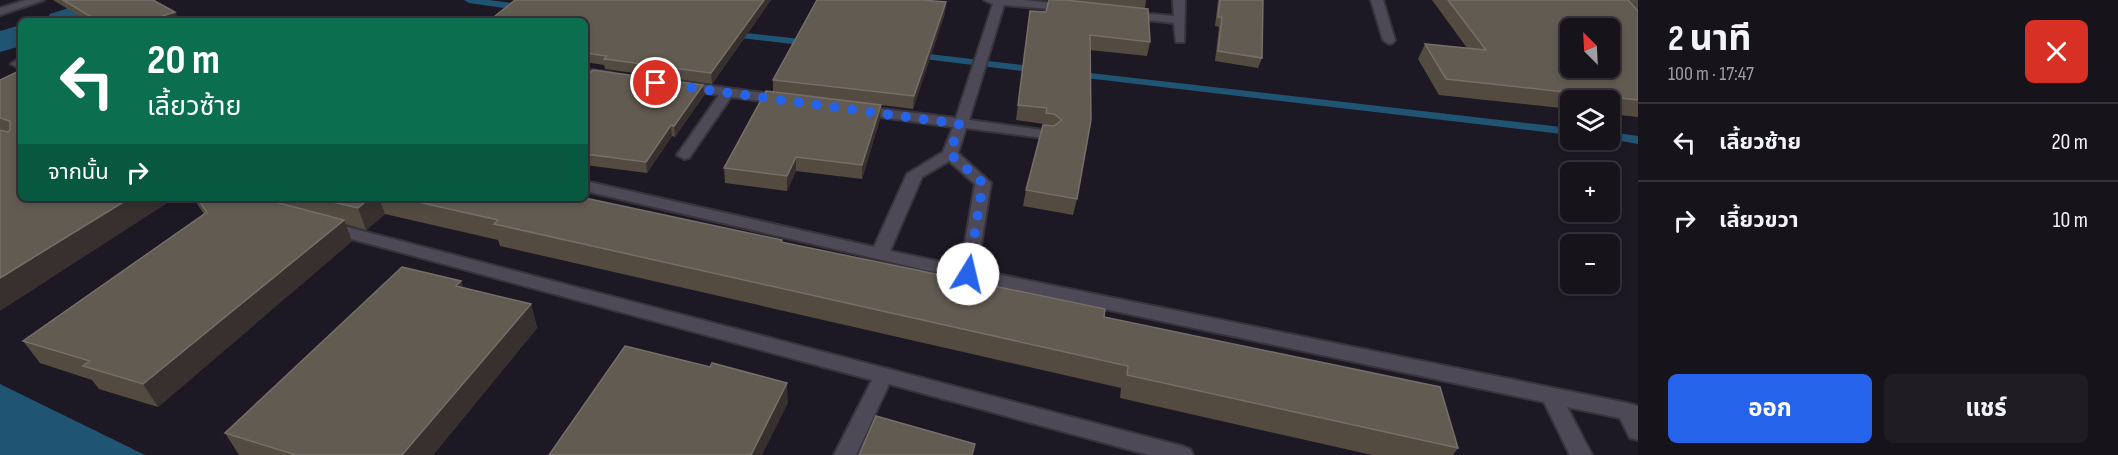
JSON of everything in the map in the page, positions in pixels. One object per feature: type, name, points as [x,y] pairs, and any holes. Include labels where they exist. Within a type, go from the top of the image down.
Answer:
[{"type":"street","points":[[0,12],[38,0]]},
{"type":"street","points":[[880,254],[915,174],[950,154],[974,86],[997,0],[1078,9]]},
{"type":"street","points":[[1179,0],[1180,39]]},
{"type":"street","points":[[1377,0],[1389,40]]},
{"type":"street","points":[[1112,13],[1180,20]]},
{"type":"street","points":[[588,73],[620,78]]},
{"type":"street","points":[[668,84],[797,102]]},
{"type":"street","points":[[684,156],[727,93]]},
{"type":"street","points":[[843,108],[1050,135]]},
{"type":"street","points":[[950,154],[983,183],[968,274]]},
{"type":"street","points":[[588,187],[968,274],[1632,412],[1638,432]]},
{"type":"street","points":[[311,223],[1182,455]]},
{"type":"street","points":[[845,455],[884,375]]},
{"type":"street","points":[[1551,395],[1581,455]]},
{"type":"water","points":[[0,384],[145,455],[0,455]]},
{"type":"building","points":[[63,0],[153,0],[175,12],[156,18],[93,18]]},
{"type":"building","points":[[515,0],[764,0],[711,73],[604,59],[607,56],[588,53],[588,18],[493,18]]},
{"type":"building","points":[[817,0],[946,2],[914,96],[773,80]]},
{"type":"building","points":[[1049,0],[1148,9],[1150,42],[1090,35],[1091,120],[1077,199],[1026,190],[1043,125],[1054,126],[1062,120],[1054,114],[1046,113],[1047,108],[1018,105],[1030,11],[1046,12]]},
{"type":"building","points":[[1220,0],[1263,0],[1262,58],[1218,51],[1222,17],[1218,17]]},
{"type":"building","points":[[1448,0],[1628,0],[1638,11],[1638,100],[1620,98],[1620,90],[1560,91],[1446,79],[1425,44],[1486,50]]},
{"type":"building","points":[[593,70],[703,85],[674,126],[671,125],[646,162],[588,154],[588,76]]},
{"type":"building","points":[[18,71],[18,201],[125,201],[0,278],[0,130],[7,132],[10,130],[10,121],[0,118],[0,80]]},
{"type":"building","points":[[766,91],[881,105],[862,165],[796,157],[787,176],[724,168]]},
{"type":"building","points":[[588,199],[782,240],[781,242],[1105,309],[1104,317],[1440,387],[1458,448],[1127,375],[1128,366],[494,224],[498,220],[413,201],[588,201]]},
{"type":"building","points":[[199,201],[271,201],[344,220],[143,384],[83,366],[90,361],[23,341],[207,212]]},
{"type":"building","points":[[329,201],[366,201],[358,208]]},
{"type":"building","points":[[402,267],[461,281],[456,286],[531,304],[402,455],[296,455],[225,433]]},
{"type":"building","points":[[625,346],[710,367],[712,363],[787,383],[751,455],[549,455]]},
{"type":"building","points":[[876,416],[975,444],[972,455],[859,455]]},
{"type":"waterway","points":[[71,18],[125,0]]},
{"type":"waterway","points":[[469,0],[527,8]]},
{"type":"waterway","points":[[727,34],[810,43]]},
{"type":"waterway","points":[[0,42],[18,36]]},
{"type":"waterway","points":[[912,55],[1039,70]]},
{"type":"waterway","points":[[1073,74],[1560,131]]},
{"type":"waterway","points":[[1620,137],[1638,140]]},
{"type":"route","points":[[656,83],[959,124],[950,154],[983,183],[968,274]]}]
